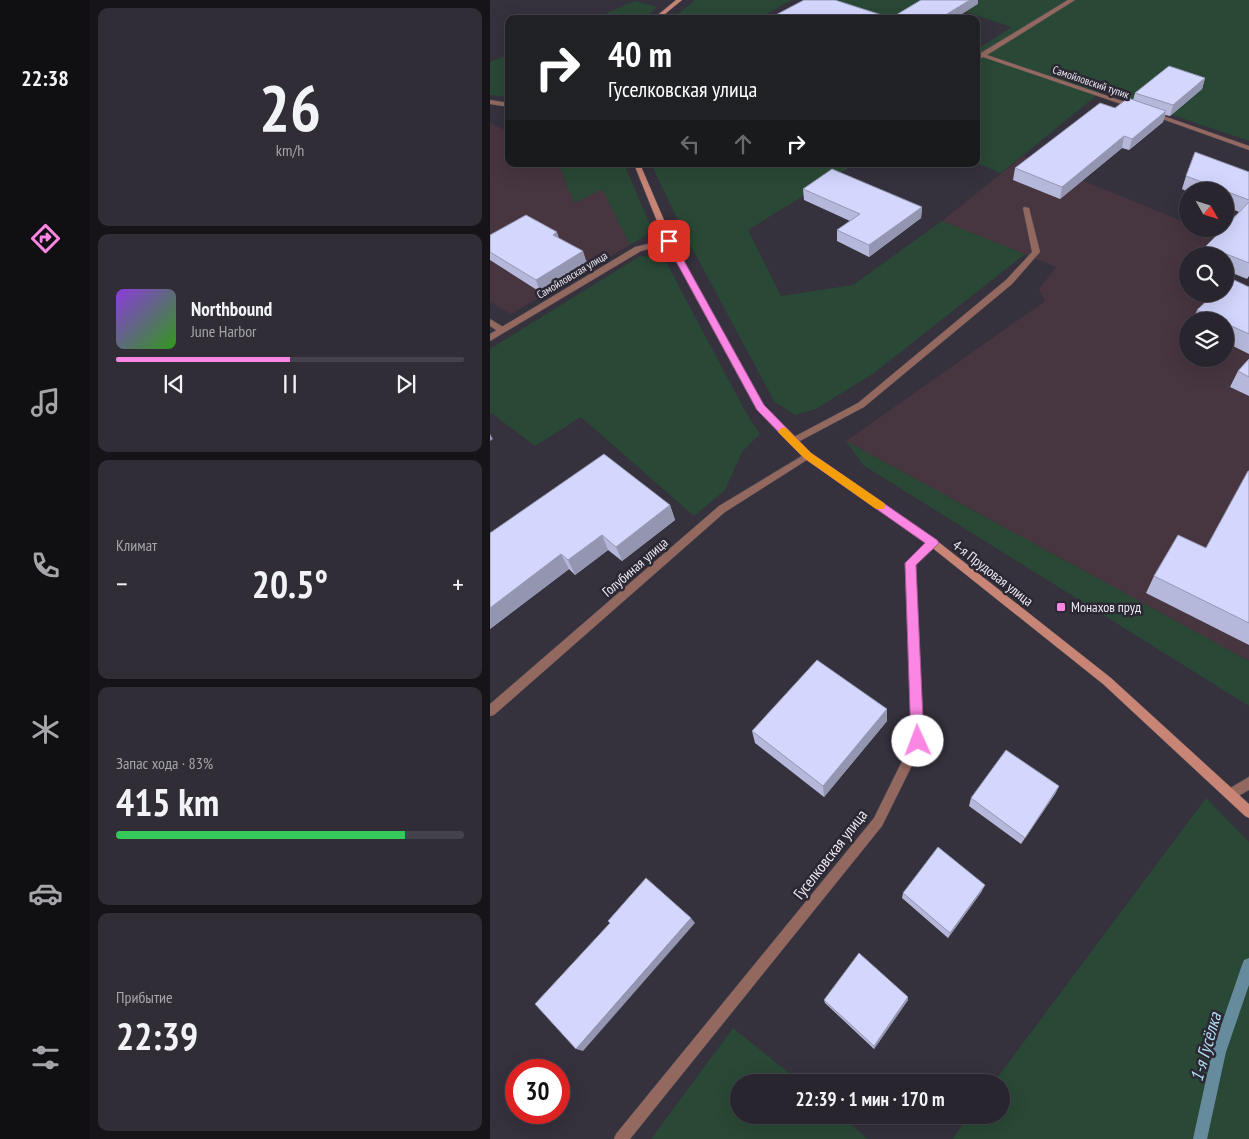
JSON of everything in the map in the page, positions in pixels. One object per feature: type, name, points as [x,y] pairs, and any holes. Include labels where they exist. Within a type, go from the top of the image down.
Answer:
[{"type":"main road","points":[[660,15],[678,0]]},
{"type":"main road","name":"4-я Прудовая улица","points":[[638,167],[669,241],[760,408],[808,456],[933,543],[1107,681],[1249,812]]},
{"type":"street","points":[[980,57],[1072,0]]},
{"type":"street","name":"Самойловский тупик","points":[[983,55],[1140,109]]},
{"type":"street","points":[[490,102],[505,104]]},
{"type":"street","points":[[490,109],[498,103]]},
{"type":"street","points":[[1149,112],[1249,148]]},
{"type":"street","points":[[793,441],[861,405],[1009,282],[1036,252],[1026,208]]},
{"type":"street","name":"Самойловская улица","points":[[490,338],[638,249],[669,241]]},
{"type":"street","points":[[490,322],[502,330]]},
{"type":"street","name":"Голубиная улица","points":[[490,712],[722,510],[808,456]]},
{"type":"street","name":"Гуселковская улица","points":[[621,1139],[878,822],[918,741],[910,563],[933,543]]},
{"type":"street","points":[[1231,794],[1249,783]]},
{"type":"shaded area","points":[[490,123],[505,130],[505,167],[560,167],[574,203],[602,189],[630,245],[511,314],[490,302]]},
{"type":"shaded area","points":[[1023,156],[1179,220],[1179,238],[1213,238],[1205,247],[1179,247],[1179,302],[1234,302],[1234,297],[1249,303],[1249,661],[846,441],[1045,301],[1039,289],[1056,267],[942,221]]},
{"type":"green space","points":[[695,0],[792,0],[764,15],[677,15]]},
{"type":"green space","points":[[820,0],[925,0],[899,15],[877,15]]},
{"type":"green space","points":[[929,0],[1249,0],[1249,141],[1102,91],[1001,173],[980,165],[980,47],[1012,27],[980,15]]},
{"type":"green space","points":[[635,1],[657,7],[648,15],[602,15]]},
{"type":"green space","points":[[505,56],[505,97],[490,95],[490,62]]},
{"type":"green space","points":[[560,167],[625,167],[651,227],[645,236],[630,245],[602,189],[574,203]]},
{"type":"green space","points":[[652,167],[850,167],[748,230],[781,296],[853,285],[942,221],[1025,254],[874,373],[816,409],[795,415],[774,401],[685,235]]},
{"type":"green space","points":[[640,256],[664,258],[745,411],[760,434],[742,452],[725,490],[694,516],[581,417],[535,446],[490,412],[490,349]]},
{"type":"green space","points":[[846,441],[1249,661],[1249,706],[863,465]]},
{"type":"green space","points":[[1206,798],[1249,842],[1249,1139],[952,1139],[963,1124],[1010,1124],[1010,1074],[1000,1074]]},
{"type":"green space","points":[[733,1028],[790,1074],[730,1074],[730,1124],[850,1124],[868,1139],[651,1139]]},
{"type":"building","points":[[804,0],[835,0],[882,15],[776,15]]},
{"type":"building","points":[[921,0],[970,0],[946,15],[896,15]]},
{"type":"building","points":[[1169,66],[1205,78],[1173,105],[1135,93]]},
{"type":"building","points":[[1128,98],[1166,111],[1132,139],[1124,136],[1062,187],[1015,168],[1100,103],[1115,108]]},
{"type":"building","points":[[1195,152],[1249,172],[1249,200],[1234,194],[1234,182],[1202,182],[1186,176]]},
{"type":"building","points":[[832,169],[922,207],[869,245],[837,230],[860,214],[803,189]]},
{"type":"building","points":[[1249,202],[1249,263],[1234,257],[1234,247],[1206,246],[1214,238],[1234,238],[1234,218]]},
{"type":"building","points":[[526,215],[557,232],[553,235],[583,251],[536,280],[490,252],[490,235]]},
{"type":"building","points":[[1234,280],[1249,287],[1249,334],[1234,327],[1234,312],[1201,312],[1197,310],[1206,302],[1234,302]]},
{"type":"building","points":[[1249,359],[1249,377],[1238,371]]},
{"type":"building","points":[[604,454],[670,505],[616,547],[602,535],[568,560],[561,554],[490,608],[490,533]]},
{"type":"building","points":[[1248,471],[1249,623],[1154,576],[1178,535],[1206,548]]},
{"type":"building","points":[[817,660],[887,709],[823,786],[752,731]]},
{"type":"building","points":[[1006,750],[1059,786],[1025,838],[971,798]]},
{"type":"building","points":[[938,847],[985,885],[950,933],[903,893]]},
{"type":"building","points":[[646,878],[691,918],[576,1049],[535,1004],[610,923],[608,921]]},
{"type":"building","points":[[859,953],[908,997],[874,1046],[824,1000]]},
{"type":"waterway","name":"1-я Гусёлка","points":[[1200,1139],[1219,1052],[1249,965]]},
{"type":"slow traffic","points":[[783,431],[808,456],[880,506]]},
{"type":"place","name":"Монахов пруд","points":[[1061,607]]},
{"type":"route","points":[[669,241],[760,408],[808,456],[933,543],[910,563],[918,741]]}]
